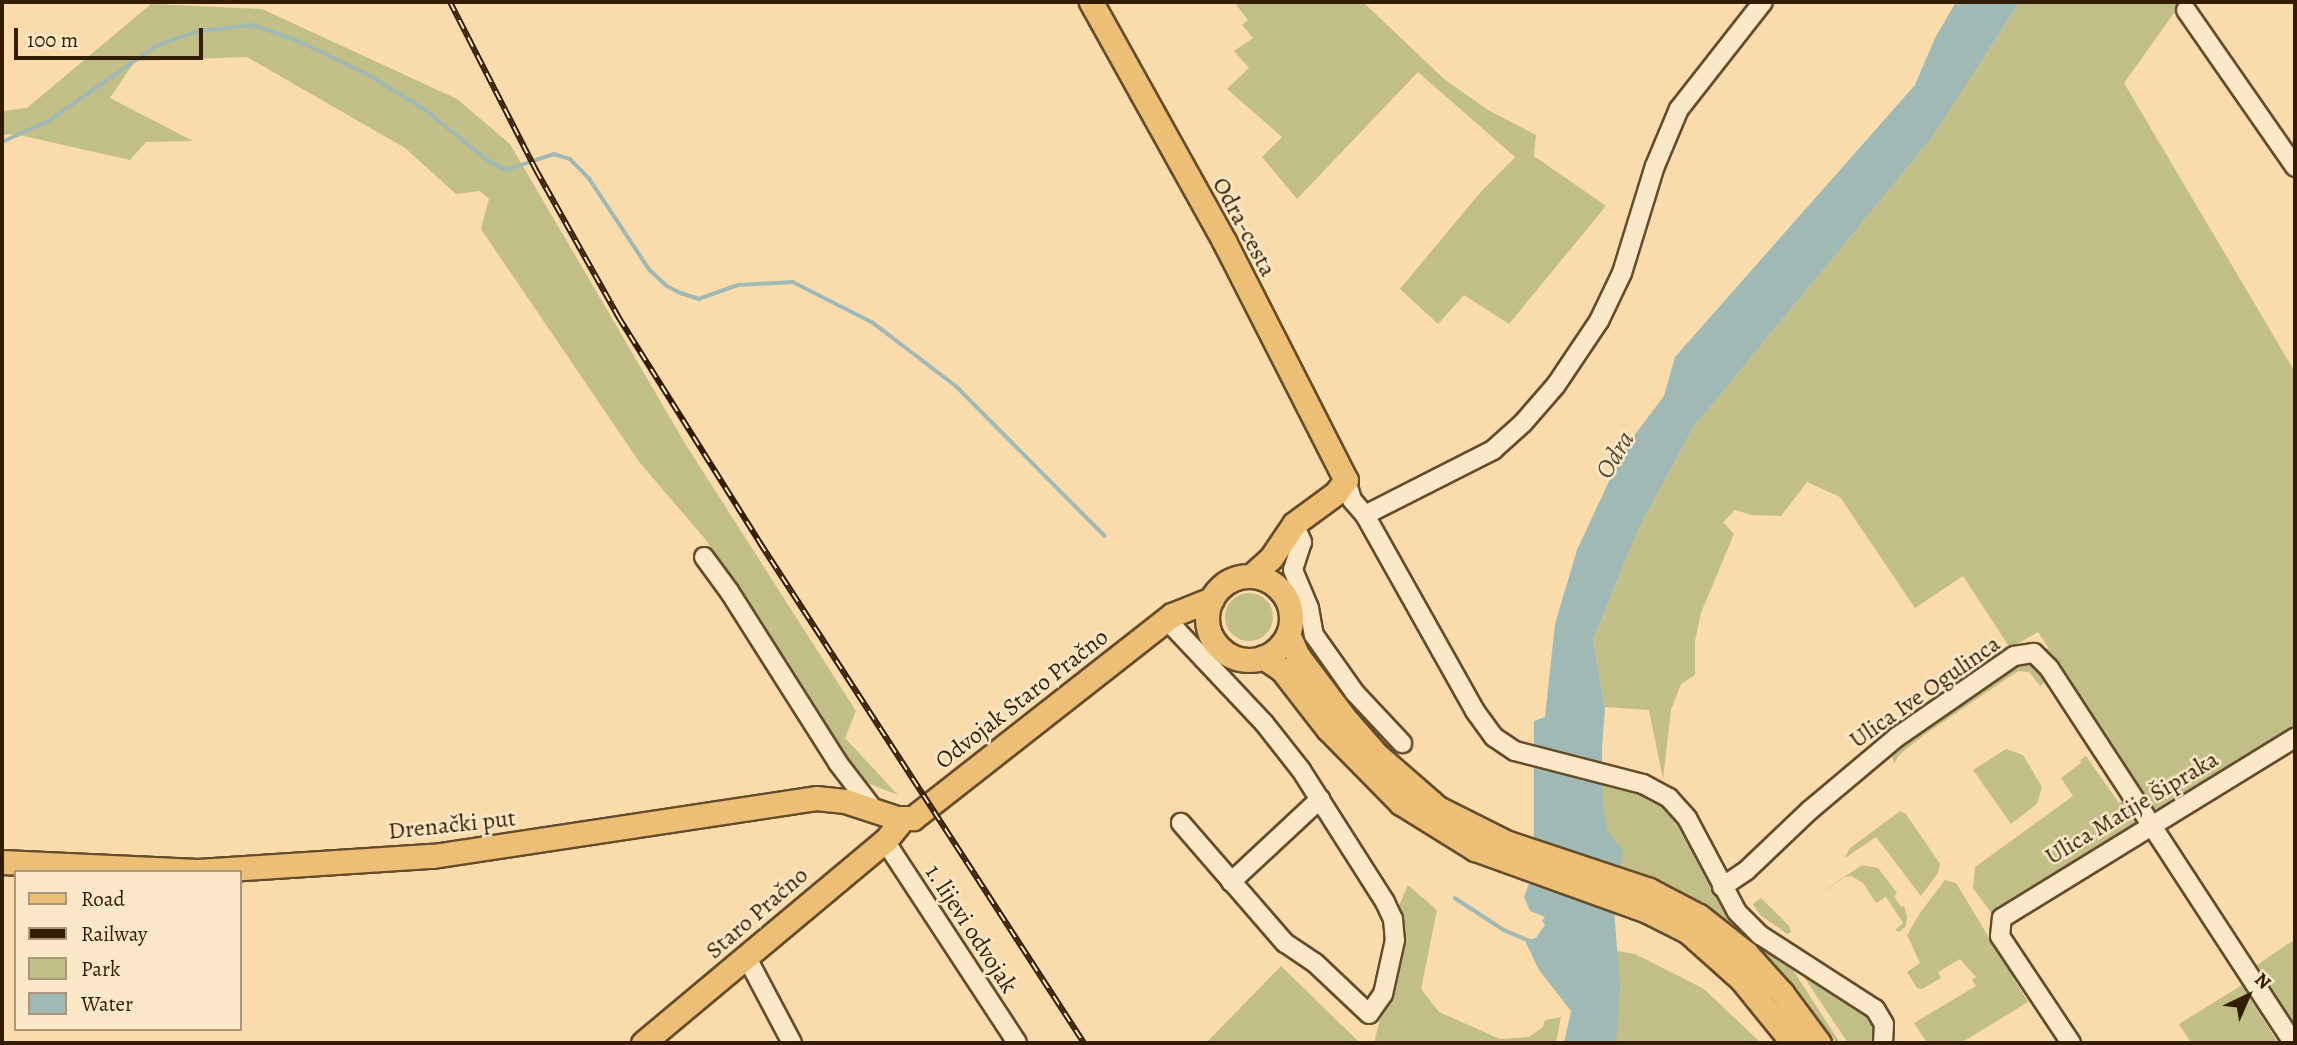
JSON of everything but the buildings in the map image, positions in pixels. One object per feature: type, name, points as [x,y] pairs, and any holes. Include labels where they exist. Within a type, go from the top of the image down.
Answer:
[{"type":"main road","name":"Odra-cesta","points":[[1091,2],[1224,241],[1346,480]]},
{"type":"main road","points":[[1251,576],[1282,544],[1294,524],[1336,493],[1346,480]]},
{"type":"main road","points":[[1169,617],[1196,618],[1209,628],[1218,646],[1234,657],[1264,657],[1278,648],[1288,634],[1291,618],[1278,572],[1282,544]]},
{"type":"main road","points":[[1209,628],[1212,599],[1231,580],[1251,576],[1266,579],[1284,595]]},
{"type":"main road","name":"Odvojak Staro Pračno","points":[[903,819],[916,816],[1169,617],[1212,599]]},
{"type":"main road","points":[[1288,634],[1298,656],[1377,755],[1438,808],[1507,852]]},
{"type":"main road","points":[[1264,657],[1282,670],[1353,758],[1401,803],[1475,849],[1507,852],[1699,916],[1732,940],[1782,993],[1819,1043]]},
{"type":"main road","name":"Drenački put","points":[[212,870],[479,851],[802,799],[845,801],[903,819]]},
{"type":"main road","name":"Staro Pračno","points":[[643,1043],[885,841],[903,819]]},
{"type":"main road","name":"Drenački put","points":[[2,862],[176,870]]},
{"type":"main road","points":[[1648,900],[1720,958],[1753,993],[1793,1043]]},
{"type":"street","points":[[1364,515],[1475,461],[1508,439],[1556,385],[1599,321],[1622,273],[1658,157],[1679,108],[1763,2]]},
{"type":"street","points":[[2186,10],[2295,167]]},
{"type":"street","name":"Odra-cesta","points":[[1346,480],[1359,496],[1364,515],[1479,718],[1494,737],[1515,751],[1658,790],[1678,806],[1722,887]]},
{"type":"street","points":[[1294,524],[1302,542],[1293,570],[1309,608],[1314,635],[1355,694],[1402,743]]},
{"type":"street","points":[[704,557],[729,591],[838,763],[874,810]]},
{"type":"street","points":[[1169,617],[1264,723],[1321,799],[1394,919],[1395,940],[1382,994],[1369,1014],[1315,963],[1285,943],[1181,823]]},
{"type":"street","name":"Ulica Ive Ogulinca","points":[[1722,887],[1747,870],[1810,810],[1897,737],[2014,656],[2025,652],[2034,653],[2049,668],[2151,825]]},
{"type":"street","name":"Ulica Matije Šipraka","points":[[2071,1043],[2000,936],[1999,925],[2012,909],[2295,737]]},
{"type":"street","points":[[1231,882],[1321,799]]},
{"type":"street","points":[[2151,825],[2293,1043]]},
{"type":"street","name":"1. lijevi odvojak","points":[[885,841],[1017,1043]]},
{"type":"street","points":[[1722,887],[1737,912],[1760,935],[1875,1009],[1884,1024],[1883,1043]]},
{"type":"street","points":[[747,958],[792,1043]]},
{"type":"green space","points":[[1234,2],[1363,2],[1444,79],[1488,110],[1536,135],[1534,156],[1606,206],[1509,324],[1464,295],[1438,324],[1400,289],[1479,194],[1515,157],[1418,72],[1297,199],[1262,157],[1282,137],[1227,89],[1249,68],[1234,51],[1253,38],[1242,25],[1248,20]]},
{"type":"green space","points":[[2020,2],[2182,2],[2124,83],[2295,372],[2295,730],[2167,808],[2152,809],[2045,652],[2048,647],[2038,632],[2010,648],[1963,576],[1915,608],[1840,497],[1807,482],[1781,516],[1752,515],[1735,510],[1723,522],[1734,534],[1701,613],[1695,641],[1695,675],[1681,684],[1671,710],[1663,779],[1649,710],[1605,707],[1593,640],[1639,528],[1693,428],[1931,139]]},
{"type":"green space","points":[[151,4],[262,9],[457,99],[510,144],[686,445],[856,711],[845,738],[898,795],[862,781],[757,627],[706,540],[640,463],[481,229],[489,199],[480,191],[456,194],[405,148],[247,57],[135,61],[110,98],[193,141],[146,142],[130,160],[15,134],[2,135],[2,111],[27,108]]},
{"type":"green space","points":[[1249,593],[1258,594],[1266,600],[1272,608],[1272,626],[1266,634],[1258,640],[1249,641],[1240,640],[1232,634],[1226,626],[1225,617],[1226,608],[1232,600],[1240,594]]},
{"type":"green space","points":[[2031,661],[2049,680],[2040,686],[2029,672],[2018,671],[1924,735],[1899,755],[1894,764],[1892,754],[1908,738],[2015,665]]},
{"type":"green space","points":[[2006,749],[2023,755],[2042,787],[2037,804],[2011,824],[1973,770]]},
{"type":"green space","points":[[2086,756],[2119,803],[2126,799],[2136,814],[2134,828],[1992,914],[1973,888],[1975,867],[2073,796],[2061,778]]},
{"type":"green space","points":[[1589,778],[1639,790],[1670,811],[1731,919],[1761,945],[1788,962],[1840,1043],[1829,1038],[1791,987],[1750,942],[1593,860]]},
{"type":"green space","points":[[1900,811],[1906,814],[1940,864],[1938,873],[1921,896],[1876,837],[1845,858],[1849,849]]},
{"type":"green space","points":[[1862,865],[1878,868],[1897,893],[1894,896],[1901,907],[1904,906],[1907,916],[1906,926],[1899,932],[1895,930],[1903,923],[1886,897],[1876,903],[1863,883],[1851,876],[1845,877],[1810,900]]},
{"type":"green space","points":[[1945,880],[1956,883],[2028,1002],[1961,1043],[1927,1043],[1914,1023],[1976,986],[1972,980],[1976,977],[1960,959],[1938,972],[1941,978],[1922,989],[1917,988],[1907,972],[1920,963],[1907,935]]},
{"type":"green space","points":[[1408,885],[1437,910],[1421,989],[1439,1012],[1500,1039],[1529,1037],[1543,1027],[1545,1020],[1561,1017],[1556,1043],[1374,1043],[1400,937],[1398,908]]},
{"type":"green space","points":[[1761,898],[1789,926],[1791,932],[1787,934],[1760,915],[1753,904]]},
{"type":"green space","points":[[2295,939],[2295,1026],[2257,965]]},
{"type":"green space","points":[[1606,949],[1635,954],[1704,989],[1761,1043],[1605,1043]]},
{"type":"green space","points":[[1281,966],[1360,1043],[1206,1043]]},
{"type":"green space","points":[[1798,968],[1868,1015],[1875,1031],[1872,1043],[1848,1043]]},
{"type":"green space","points":[[2242,985],[2278,1043],[2191,1043],[2179,1024]]},
{"type":"water","points":[[1956,2],[2020,2],[1931,139],[1693,428],[1639,528],[1593,640],[1605,707],[1602,749],[1603,805],[1607,830],[1623,851],[1614,908],[1620,987],[1617,1031],[1616,1043],[1564,1043],[1571,1011],[1539,970],[1526,943],[1536,938],[1545,925],[1542,921],[1545,917],[1530,911],[1524,897],[1531,878],[1534,830],[1534,721],[1545,717],[1555,624],[1577,550],[1624,449],[1664,396],[1675,357],[1915,85],[1935,38]]},
{"type":"waterway","points":[[2,142],[50,120],[156,46],[199,31],[253,25],[296,40],[369,75],[426,110],[486,159],[506,170],[554,154],[570,159],[589,178],[650,270],[667,286],[681,293],[699,299],[738,285],[793,282],[872,322],[956,386],[1105,536]]},
{"type":"waterway","points":[[1455,898],[1504,930],[1532,942]]},
{"type":"railway","points":[[450,2],[536,170],[619,318],[760,543],[1084,1043]]},
{"type":"water label","name":"Odra","points":[[1615,455]]}]
